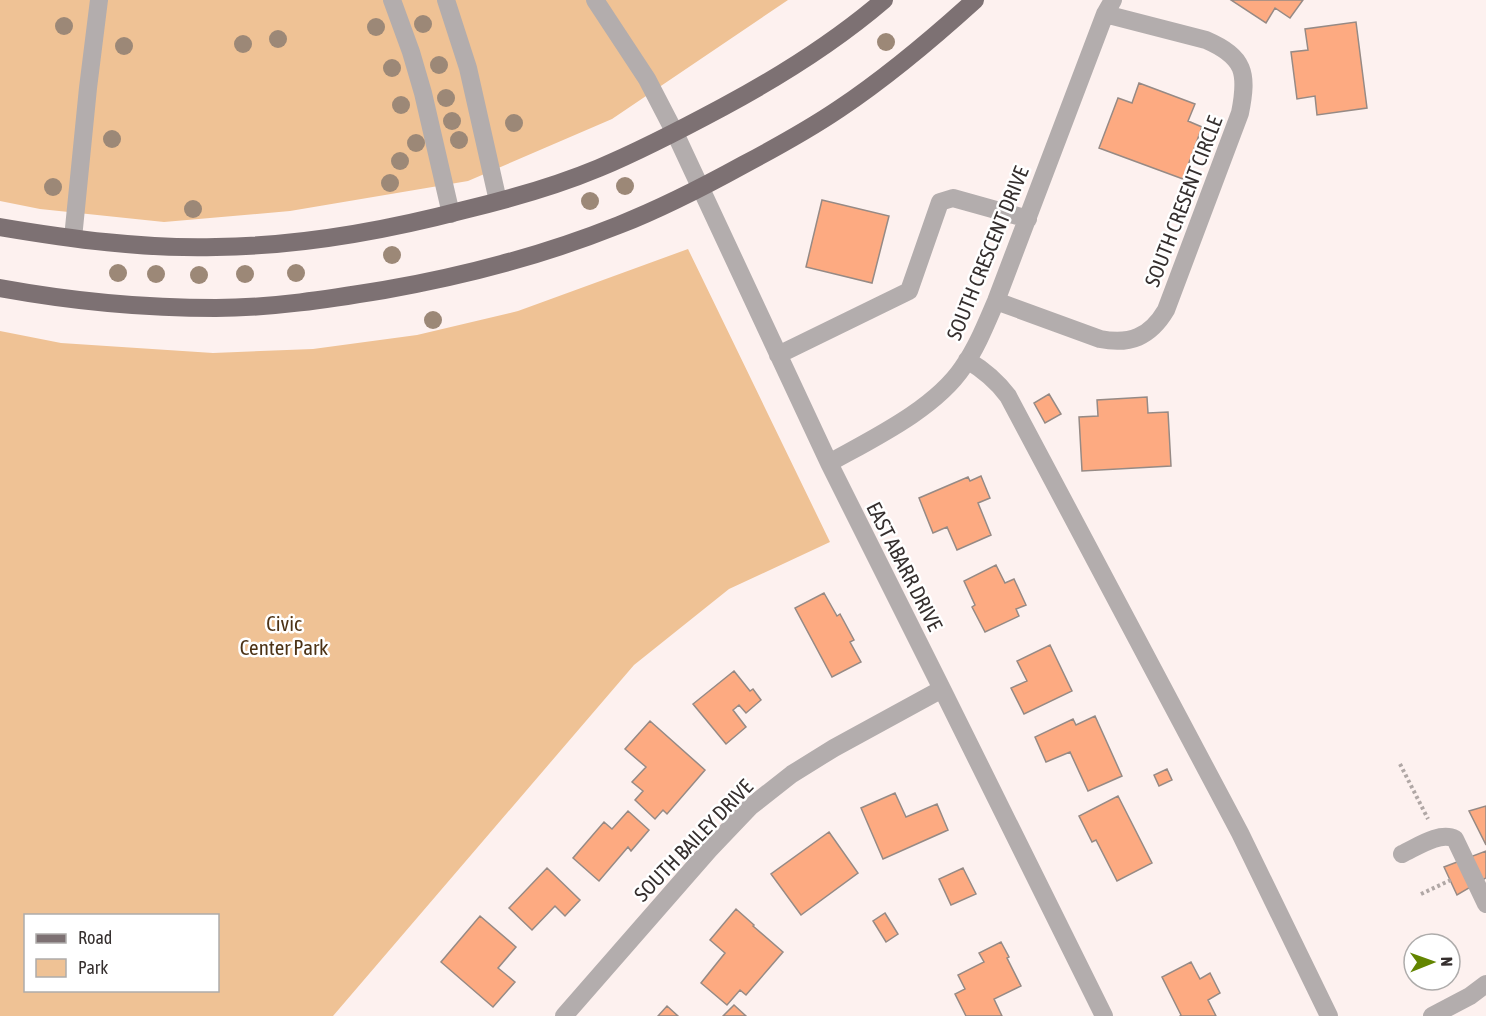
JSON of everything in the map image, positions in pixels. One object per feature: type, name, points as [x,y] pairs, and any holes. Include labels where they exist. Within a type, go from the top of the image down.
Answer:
[{"type":"main road","points":[[0,226],[73,238],[132,244],[216,247],[255,245],[349,234],[451,214],[535,191],[598,168],[675,133],[805,59],[884,0]]},
{"type":"main road","points":[[0,288],[127,305],[218,308],[260,306],[409,285],[552,249],[621,224],[701,188],[795,136],[838,110],[916,52],[975,0]]},
{"type":"street","points":[[73,238],[99,0]]},
{"type":"street","points":[[392,0],[423,93],[451,214]]},
{"type":"street","points":[[446,0],[468,68],[498,201]]},
{"type":"street","name":"EAST ABARR DRIVE","points":[[595,0],[647,79],[675,133],[829,463],[1104,1016]]},
{"type":"street","name":"SOUTH CRESCENT DRIVE","points":[[829,463],[914,413],[950,383],[967,360],[978,342],[996,301],[1109,7]]},
{"type":"street","name":"SOUTH CRESENT CIRCLE","points":[[996,301],[1100,339],[1115,342],[1140,337],[1151,329],[1160,321],[1170,299],[1240,113],[1245,81],[1239,65],[1220,46],[1109,7]]},
{"type":"street","points":[[778,355],[909,291],[940,202],[952,198],[1028,219]]},
{"type":"street","points":[[967,360],[985,371],[1008,396],[1240,833],[1329,1016]]},
{"type":"street","name":"SOUTH BAILEY DRIVE","points":[[564,1016],[709,850],[750,807],[792,774],[834,748],[942,689]]},
{"type":"street","points":[[1402,854],[1441,836],[1455,839],[1486,904]]},
{"type":"street","points":[[1432,1016],[1470,996],[1486,984]]},
{"type":"path","points":[[1400,765],[1429,821],[1436,819]]},
{"type":"green space","points":[[0,0],[788,0],[612,119],[468,181],[290,211],[164,222],[40,209],[0,201]]},
{"type":"green space","name":"Civic Center Park","points":[[688,249],[830,542],[729,589],[634,665],[333,1016],[0,1016],[0,331],[61,343],[213,353],[313,349],[417,335],[518,311]]},
{"type":"building","points":[[1231,0],[1303,0],[1290,18],[1275,8],[1266,23]]},
{"type":"building","points":[[1356,22],[1367,108],[1317,115],[1315,96],[1297,99],[1291,52],[1308,50],[1305,29]]},
{"type":"building","points":[[1139,83],[1195,104],[1188,121],[1202,127],[1183,179],[1099,148],[1118,98],[1132,103]]},
{"type":"building","points":[[822,200],[889,216],[872,283],[806,267]]},
{"type":"building","points":[[1049,394],[1061,414],[1045,423],[1034,403]]},
{"type":"building","points":[[1147,397],[1148,413],[1168,412],[1171,466],[1082,471],[1079,417],[1098,416],[1097,400]]},
{"type":"building","points":[[981,476],[990,498],[978,503],[991,535],[957,550],[947,527],[933,533],[919,498],[968,477],[970,481]]},
{"type":"building","points":[[996,565],[1005,583],[1014,579],[1026,605],[1016,609],[1019,616],[985,632],[972,607],[975,605],[964,581]]},
{"type":"building","points":[[824,593],[837,616],[840,614],[854,640],[850,642],[861,662],[832,677],[795,608]]},
{"type":"building","points":[[1050,645],[1072,691],[1024,714],[1011,688],[1027,681],[1017,661]]},
{"type":"building","points":[[734,671],[750,691],[753,689],[761,700],[746,713],[739,705],[733,710],[746,727],[726,744],[693,704]]},
{"type":"building","points":[[1095,716],[1122,776],[1088,791],[1070,752],[1046,762],[1035,737],[1073,719],[1076,725]]},
{"type":"building","points":[[650,721],[705,770],[667,814],[663,810],[655,819],[635,800],[643,791],[632,782],[646,767],[625,749]]},
{"type":"building","points":[[1167,769],[1172,780],[1159,786],[1154,775]]},
{"type":"building","points":[[895,793],[906,817],[937,804],[948,830],[883,859],[861,808]]},
{"type":"building","points":[[1118,796],[1152,863],[1117,881],[1096,840],[1092,842],[1079,816]]},
{"type":"building","points":[[1486,806],[1486,845],[1469,811]]},
{"type":"building","points":[[628,811],[649,830],[631,851],[628,847],[599,881],[573,858],[604,822],[612,829]]},
{"type":"building","points":[[829,832],[858,873],[801,915],[771,874]]},
{"type":"building","points":[[1486,851],[1486,878],[1457,895],[1444,867]]},
{"type":"building","points":[[547,868],[580,900],[565,916],[555,906],[532,930],[509,908]]},
{"type":"building","points":[[963,868],[976,894],[951,905],[939,879]]},
{"type":"building","points":[[736,909],[783,952],[746,995],[740,990],[727,1005],[701,983],[725,953],[710,940]]},
{"type":"building","points":[[885,913],[898,934],[886,942],[873,921]]},
{"type":"building","points":[[480,916],[516,947],[498,968],[515,982],[493,1007],[441,962]]},
{"type":"building","points":[[1001,942],[1021,986],[994,999],[1002,1016],[966,1016],[955,994],[965,989],[958,975],[984,962],[979,953]]},
{"type":"building","points":[[1191,962],[1200,979],[1210,973],[1220,993],[1208,1000],[1216,1016],[1180,1016],[1162,977]]},
{"type":"building","points":[[734,1005],[746,1016],[723,1016]]},
{"type":"building","points":[[667,1006],[678,1016],[658,1016]]}]
